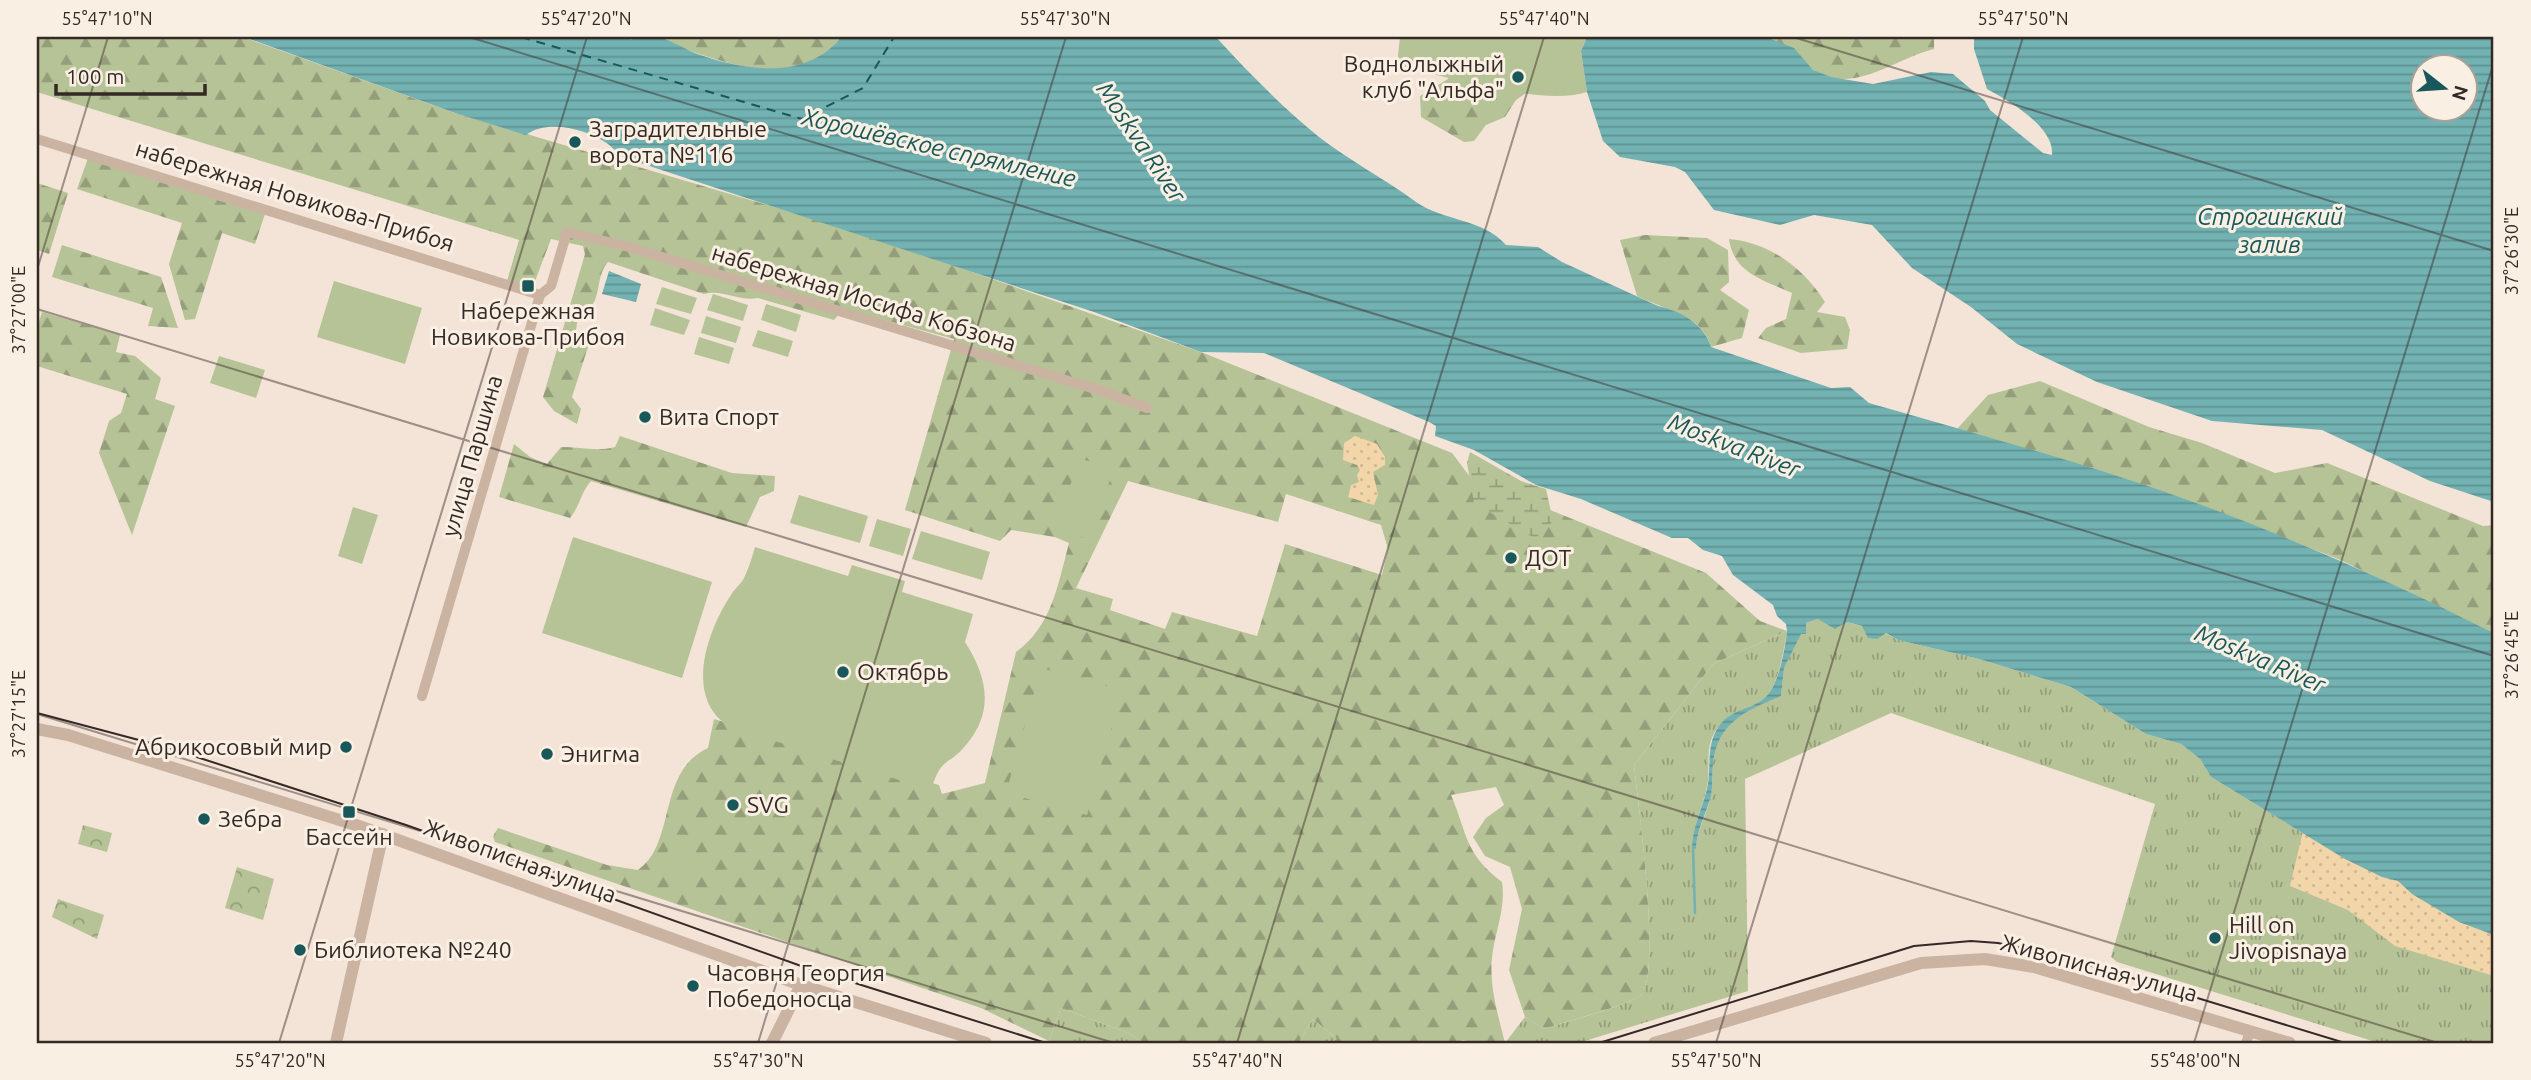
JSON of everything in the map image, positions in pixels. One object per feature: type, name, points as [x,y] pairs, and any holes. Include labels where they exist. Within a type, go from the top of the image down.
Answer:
[{"type":"street","name":"набережная Новикова-Прибоя","points":[[37,139],[540,295]]},
{"type":"street","name":"улица Паршина","points":[[422,696],[540,295],[551,286],[567,232]]},
{"type":"street","name":"набережная Иосифа Кобзона","points":[[567,232],[629,247],[1105,392],[1147,408]]},
{"type":"street","name":"Живописная улица","points":[[37,729],[68,735],[383,834],[801,985],[986,1043]]},
{"type":"street","points":[[336,1043],[383,834]]},
{"type":"street","name":"Живописная улица","points":[[1654,1043],[1891,971],[1956,959],[1985,959],[2034,967],[2248,1037],[2290,1043]]},
{"type":"street","points":[[772,1043],[801,985]]},
{"type":"green space","points":[[37,37],[243,37],[455,113],[846,228],[1201,352],[1452,453],[1471,478],[1706,573],[1760,621],[1787,631],[1713,664],[1634,765],[1649,922],[1647,980],[1641,995],[1611,1008],[1544,1029],[1525,1017],[1509,970],[1522,909],[1510,867],[1485,856],[1473,837],[1486,818],[1504,805],[1496,787],[1451,795],[1474,852],[1480,862],[1502,882],[1503,901],[1491,968],[1505,1043],[1475,1043],[1463,1040],[1456,1043],[1332,1043],[1337,1039],[1313,1019],[1300,1040],[1301,1043],[1144,1043],[1128,1033],[1061,1008],[1049,1041],[981,1008],[495,842],[493,836],[498,828],[607,865],[638,870],[650,858],[658,843],[673,790],[681,773],[692,759],[708,748],[714,719],[939,785],[942,794],[985,783],[1016,652],[1028,642],[1046,617],[1057,589],[1069,543],[1055,537],[1011,530],[1000,541],[905,510],[954,339],[863,314],[839,314],[834,320],[758,298],[704,294],[608,262],[602,271],[595,300],[577,323],[576,330],[587,340],[588,347],[572,397],[581,409],[577,424],[554,411],[543,397],[585,254],[583,246],[551,239],[532,289],[507,281],[519,240],[37,92]],"holes":[[[1128,481],[1278,522],[1286,494],[1381,525],[1388,549],[1382,575],[1285,544],[1257,636],[1172,612],[1165,629],[1110,610],[1113,599],[1076,588]]]},
{"type":"green space","points":[[654,37],[841,37],[822,55],[800,65],[776,69],[725,62]]},
{"type":"green space","name":"Воднолыжный клуб \"Альфа\"","points":[[1400,37],[1587,37],[1581,51],[1587,92],[1568,96],[1520,93],[1397,65]]},
{"type":"green space","points":[[1531,37],[1533,88],[1516,100],[1505,117],[1486,125],[1474,141],[1464,142],[1421,117],[1420,96],[1448,79],[1454,59]]},
{"type":"green space","points":[[1766,37],[1934,37],[1934,49],[1875,72],[1845,79],[1815,71],[1787,48]]},
{"type":"green space","points":[[88,158],[265,214],[255,244],[222,233],[195,319],[185,320],[169,264],[182,223],[77,189]]},
{"type":"green space","points":[[37,183],[68,193],[49,254],[37,250]]},
{"type":"green space","points":[[1645,235],[1707,238],[1728,250],[1729,282],[1720,290],[1749,310],[1742,338],[1711,347],[1706,336],[1691,320],[1637,296],[1620,240]]},
{"type":"green space","points":[[1729,239],[1744,241],[1772,252],[1807,278],[1825,302],[1817,312],[1845,317],[1850,330],[1847,349],[1801,353],[1758,338],[1766,328],[1786,319],[1792,293],[1744,268],[1732,251]]},
{"type":"green space","points":[[62,245],[161,277],[178,328],[148,326],[153,308],[52,277]]},
{"type":"green space","points":[[334,281],[422,308],[405,364],[317,337]]},
{"type":"green space","points":[[662,287],[697,298],[691,314],[656,304]]},
{"type":"green space","points":[[713,294],[748,305],[743,321],[707,310]]},
{"type":"green space","points":[[766,304],[801,315],[796,332],[761,320]]},
{"type":"green space","points":[[655,308],[690,320],[684,335],[650,325]]},
{"type":"green space","points":[[42,312],[120,335],[116,352],[135,356],[161,378],[155,399],[175,406],[132,535],[99,453],[109,421],[121,413],[127,394],[37,366],[37,328]]},
{"type":"green space","points":[[706,316],[741,327],[736,343],[701,333]]},
{"type":"green space","points":[[758,330],[793,341],[788,357],[752,346]]},
{"type":"green space","points":[[699,337],[734,348],[729,364],[694,354]]},
{"type":"green space","points":[[219,356],[265,370],[256,398],[210,383]]},
{"type":"green space","points":[[2040,381],[2149,427],[2202,443],[2275,473],[2327,463],[2483,526],[2494,525],[2494,633],[2338,559],[2188,500],[1957,429],[1988,395]]},
{"type":"green space","points":[[620,436],[732,473],[775,476],[774,491],[760,497],[746,527],[591,481],[570,518],[499,497],[514,444],[530,457],[547,464],[561,447],[615,447]]},
{"type":"green space","points":[[1470,452],[1521,481],[1546,489],[1553,521],[1538,540],[1474,503],[1467,463]]},
{"type":"green space","points":[[1078,458],[1113,468],[1093,540],[1058,530]]},
{"type":"green space","points":[[799,495],[868,516],[860,543],[790,523]]},
{"type":"green space","points":[[353,507],[378,515],[362,564],[338,556]]},
{"type":"green space","points":[[877,519],[911,529],[903,556],[869,546]]},
{"type":"green space","points":[[921,531],[990,552],[982,580],[912,559]]},
{"type":"green space","points":[[573,537],[712,582],[682,678],[542,633]]},
{"type":"green space","name":"Октябрь","points":[[755,547],[848,576],[852,565],[905,581],[902,592],[973,614],[965,642],[983,681],[985,694],[981,719],[966,745],[942,766],[931,790],[730,727],[716,715],[707,700],[703,682],[708,645],[722,610],[744,578]]},
{"type":"green space","points":[[1818,619],[1829,623],[1847,622],[1885,633],[1898,640],[1979,659],[2071,687],[2146,734],[2181,744],[2200,759],[2211,777],[2345,859],[2494,935],[2494,1043],[2379,1043],[2117,962],[2111,957],[2155,804],[1891,713],[1745,779],[1748,991],[1578,1043],[1505,1043],[1525,1017],[1544,1029],[1611,1008],[1641,995],[1647,980],[1649,922],[1634,765],[1713,664],[1787,631],[1779,669],[1768,695],[1722,723],[1710,743],[1708,783],[1696,826],[1696,848],[1711,796],[1713,763],[1721,737],[1727,727],[1746,712],[1781,695],[1784,667],[1806,623]]},
{"type":"green space","points":[[1041,668],[1122,690],[1087,815],[1006,793]]},
{"type":"green space","points":[[83,825],[112,833],[107,852],[78,844]]},
{"type":"green space","points":[[669,846],[710,858],[704,878],[663,867]]},
{"type":"green space","points":[[237,867],[274,879],[263,920],[225,908]]},
{"type":"green space","points":[[58,899],[104,915],[97,939],[52,917]]},
{"type":"green space","points":[[1061,1008],[1128,1033],[1144,1043],[1049,1041]]},
{"type":"green space","points":[[1313,1019],[1338,1040],[1332,1043],[1301,1043],[1300,1040]]},
{"type":"sand","points":[[1355,436],[1377,444],[1385,457],[1385,465],[1373,472],[1378,495],[1374,505],[1348,497],[1351,485],[1359,482],[1357,475],[1360,470],[1357,465],[1343,460],[1344,443]]},
{"type":"sand","points":[[2304,827],[2494,924],[2494,976],[2395,946],[2348,910],[2290,886]]},
{"type":"water","points":[[244,37],[659,37],[713,59],[772,68],[810,61],[827,51],[841,37],[1216,37],[1266,89],[1319,137],[1416,202],[1486,230],[1506,245],[1538,247],[1562,262],[1658,306],[1675,311],[1697,325],[1711,347],[1831,388],[1850,387],[1869,403],[2069,461],[2188,500],[2343,562],[2494,633],[2494,935],[2459,922],[2412,894],[2398,881],[2382,877],[2345,859],[2211,777],[2200,759],[2181,744],[2146,734],[2071,687],[1979,659],[1898,640],[1886,633],[1877,639],[1868,638],[1862,626],[1847,622],[1835,629],[1818,619],[1806,623],[1806,634],[1801,634],[1784,668],[1781,696],[1746,713],[1727,728],[1716,750],[1711,796],[1696,849],[1692,847],[1693,839],[1707,789],[1712,741],[1719,726],[1728,717],[1761,701],[1772,689],[1780,669],[1787,631],[1786,624],[1777,616],[1773,605],[1733,575],[1722,556],[1703,550],[1688,538],[1672,538],[1581,499],[1536,485],[1474,450],[1435,436],[1436,426],[1429,422],[1264,353],[1201,352],[1094,312],[625,158],[608,144],[578,130],[545,128],[526,135],[458,114]]},
{"type":"water","name":"Строгинский залив","points":[[1587,37],[1766,37],[1794,48],[1813,70],[1831,77],[1873,84],[1931,72],[1953,74],[1985,101],[1990,110],[2043,153],[2052,155],[2051,145],[2039,125],[1987,89],[1974,49],[1974,37],[2494,37],[2494,502],[2430,481],[2322,430],[2212,421],[2097,382],[2017,344],[1971,307],[1912,268],[1872,225],[1814,215],[1780,225],[1714,210],[1685,172],[1675,167],[1620,157],[1603,141],[1587,92],[1581,51]]},
{"type":"water","points":[[609,271],[641,284],[636,302],[602,294]]},
{"type":"waterway","points":[[1693,847],[1695,913]]},
{"type":"ferry route","points":[[521,37],[802,119],[863,88],[894,37]]},
{"type":"tram line","points":[[37,713],[169,748],[406,825],[804,967],[1046,1043]]},
{"type":"tram line","points":[[1599,1043],[1914,946],[1971,941],[1998,943],[2063,957],[2345,1043]]},
{"type":"place","name":"Воднолыжный клуб \"Альфа\"","points":[[1518,77]]},
{"type":"place","name":"Заградительные ворота №116","points":[[575,142]]},
{"type":"place","name":"Набережная Новикова-Прибоя","points":[[528,286]]},
{"type":"place","name":"Вита Спорт","points":[[645,417]]},
{"type":"place","name":"ДОТ","points":[[1511,558]]},
{"type":"place","name":"Октябрь","points":[[843,672]]},
{"type":"place","name":"Абрикосовый мир","points":[[346,747]]},
{"type":"place","name":"Энигма","points":[[547,754]]},
{"type":"place","name":"SVG","points":[[733,805]]},
{"type":"place","name":"Бассейн","points":[[349,812]]},
{"type":"place","name":"Зебра","points":[[204,819]]},
{"type":"place","name":"Hill on Jivopisnaya","points":[[2215,938]]},
{"type":"place","name":"Библиотека №240","points":[[300,950]]},
{"type":"place","name":"Часовня Георгия Победоносца","points":[[693,986]]},
{"type":"water label","name":"Moskva River","points":[[1141,142]]},
{"type":"water label","name":"Хорошёвское спрямление","points":[[939,148]]},
{"type":"water label","name":"Moskva River","points":[[1734,446]]},
{"type":"water label","name":"Moskva River","points":[[2260,659]]}]
